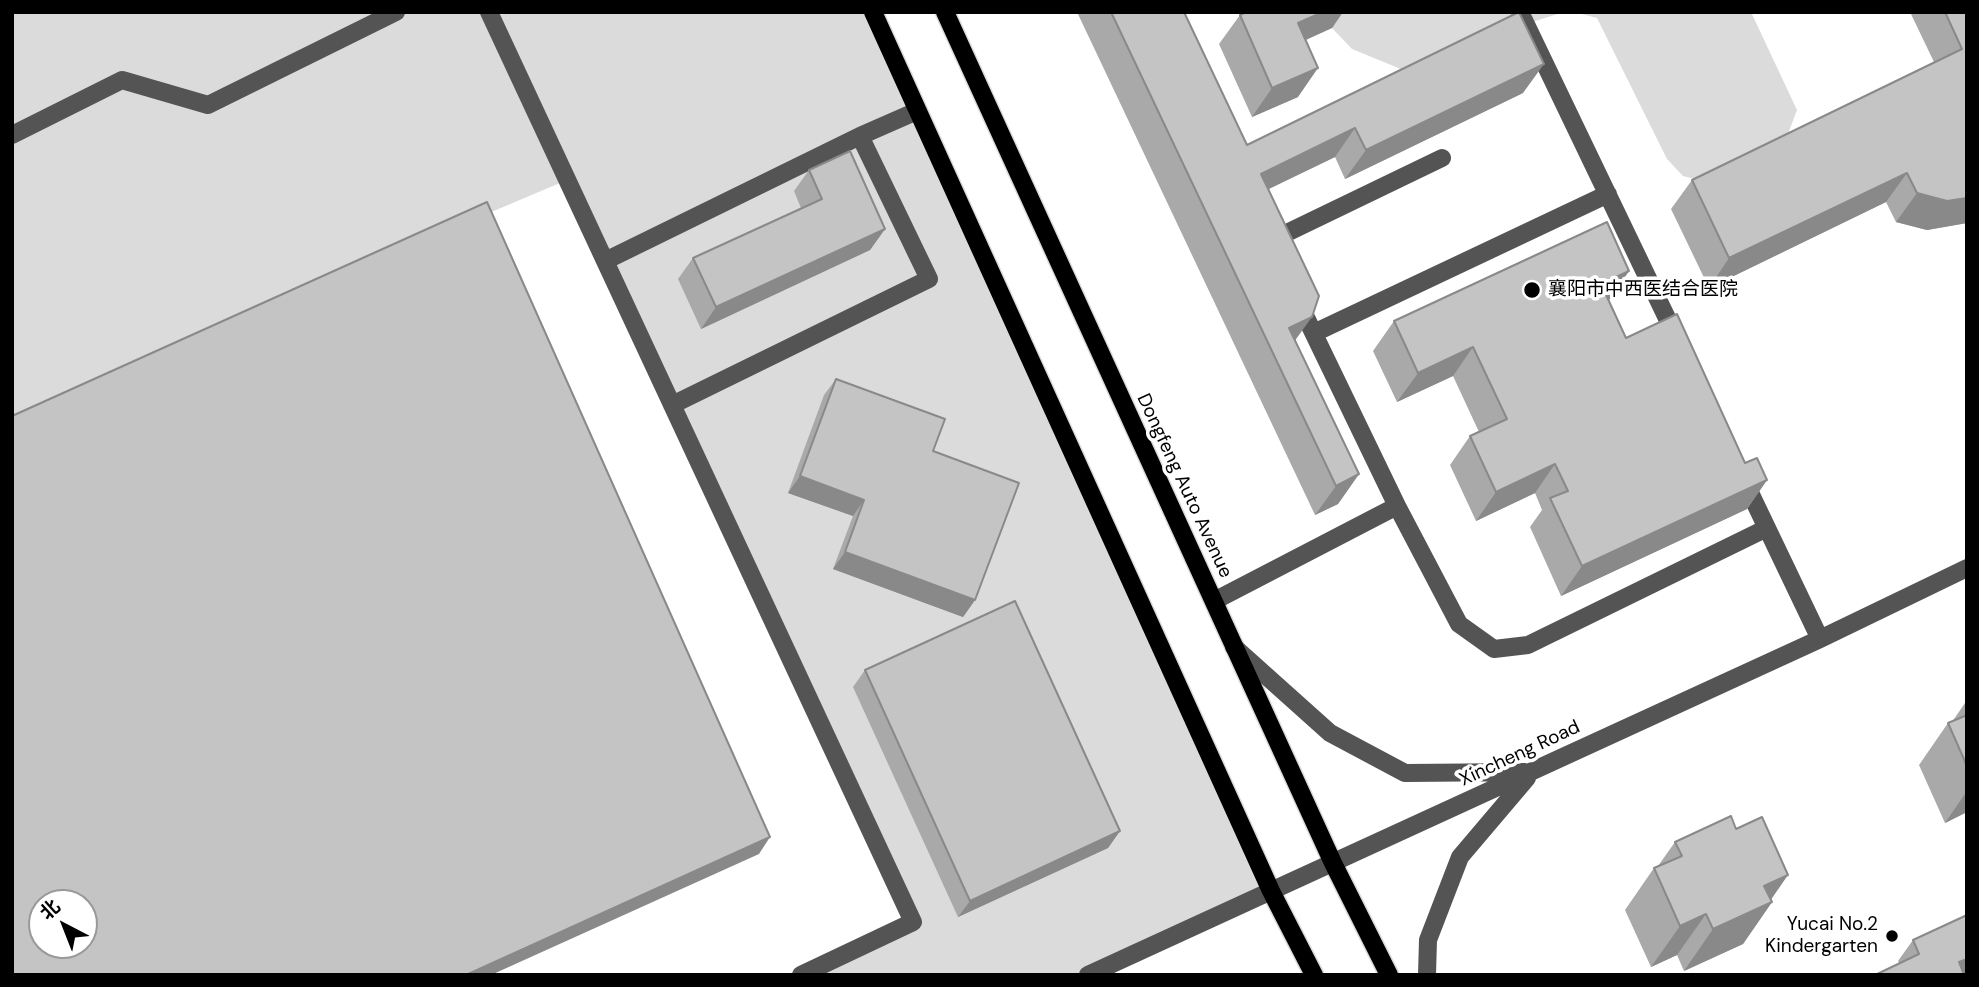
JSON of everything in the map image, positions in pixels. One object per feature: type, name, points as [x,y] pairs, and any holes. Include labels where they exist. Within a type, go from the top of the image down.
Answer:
[{"type":"main road","points":[[873,12],[1271,891],[1314,975]]},
{"type":"main road","name":"Dongfeng Auto Avenue","points":[[945,12],[1333,863],[1389,975]]},
{"type":"street","points":[[12,135],[122,80],[208,105],[396,12]]},
{"type":"street","points":[[489,12],[913,922],[801,975]]},
{"type":"street","points":[[1520,12],[1684,355]]},
{"type":"street","points":[[605,261],[860,136],[917,111]]},
{"type":"street","points":[[672,405],[929,279],[860,136]]},
{"type":"street","points":[[1281,264],[1270,241],[1442,158]]},
{"type":"street","points":[[1314,333],[1608,194]]},
{"type":"street","points":[[1292,287],[1396,506],[1459,624],[1494,649],[1528,645],[1767,528]]},
{"type":"street","points":[[1738,466],[1820,639]]},
{"type":"street","points":[[1214,601],[1396,506]]},
{"type":"street","name":"Xincheng Road","points":[[1088,975],[1820,639],[1967,568]]},
{"type":"street","points":[[1234,646],[1330,733],[1405,773],[1532,772]]},
{"type":"street","points":[[1427,975],[1428,940],[1460,857],[1532,772]]},
{"type":"shaded area","points":[[12,12],[873,12],[1271,891],[1088,975],[801,975],[913,922],[567,180],[12,428]]},
{"type":"shaded area","points":[[1325,12],[1564,12],[1526,24],[1413,74],[1352,49],[1332,28]]},
{"type":"shaded area","points":[[1574,12],[1751,12],[1797,110],[1785,142],[1699,180],[1683,176],[1667,159],[1597,18]]},
{"type":"building","points":[[1111,12],[1184,12],[1247,145],[1519,12],[1544,64],[1366,150],[1355,128],[1261,174],[1319,296],[1312,317],[1289,328],[1359,474],[1336,486]]},
{"type":"building","points":[[1246,12],[1323,12],[1298,23],[1318,68],[1272,88],[1240,15]]},
{"type":"building","points":[[1945,12],[1967,12],[1967,198],[1947,201],[1917,193],[1907,173],[1729,258],[1692,180],[1962,49]]},
{"type":"building","points":[[850,151],[885,229],[716,307],[693,258],[822,199],[809,170]]},
{"type":"building","points":[[487,202],[770,837],[466,975],[12,975],[12,416]]},
{"type":"building","points":[[1607,222],[1629,271],[1601,284],[1626,338],[1677,314],[1745,463],[1757,458],[1767,480],[1582,566],[1550,498],[1568,491],[1555,464],[1496,492],[1470,436],[1507,419],[1473,347],[1418,373],[1394,321]]},
{"type":"building","points":[[836,379],[945,419],[933,451],[1019,483],[975,600],[845,552],[864,500],[800,476]]},
{"type":"building","points":[[1015,601],[1120,831],[970,901],[865,670]]},
{"type":"building","points":[[1967,715],[1967,766],[1948,723]]},
{"type":"building","points":[[1731,816],[1736,829],[1762,817],[1788,875],[1764,886],[1772,902],[1713,929],[1706,914],[1680,926],[1654,868],[1682,856],[1675,842]]},
{"type":"building","points":[[1967,915],[1967,959],[1959,962],[1964,975],[1875,975],[1919,954],[1913,940]]},
{"type":"place","name":"襄阳市中西医结合医院","points":[[1532,290]]},
{"type":"place","name":"Yucai No.2 Kindergarten","points":[[1892,936]]}]
